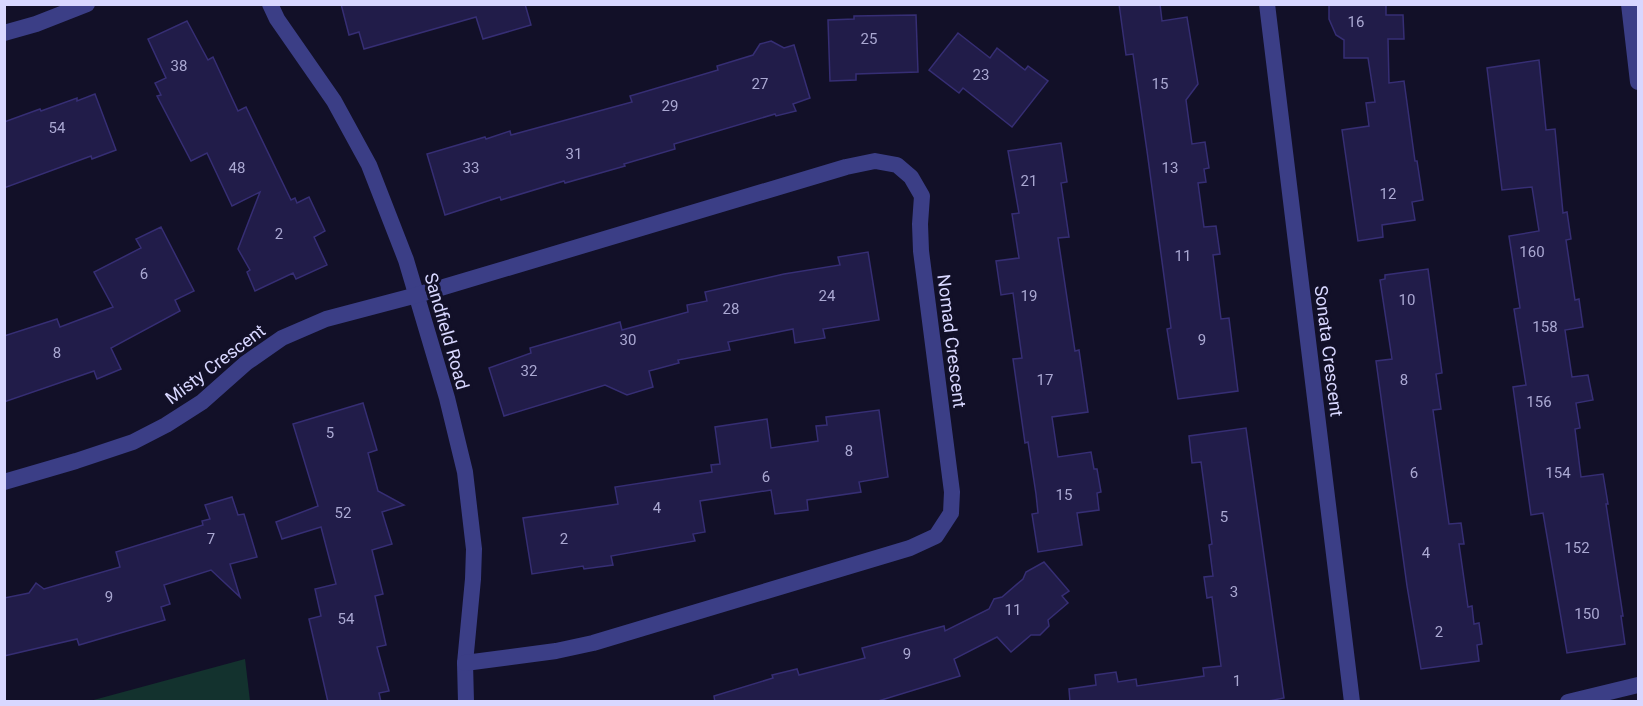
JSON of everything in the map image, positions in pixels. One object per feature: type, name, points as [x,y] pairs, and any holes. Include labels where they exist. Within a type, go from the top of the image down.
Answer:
[{"type":"street","points":[[4,33],[36,24],[87,4]]},
{"type":"street","name":"Sandfield Road","points":[[270,4],[277,19],[334,101],[369,165],[406,260],[447,398],[465,472],[472,517],[474,579],[465,663],[466,702]]},
{"type":"street","name":"Sonata Crescent","points":[[1267,4],[1353,702]]},
{"type":"street","points":[[1629,4],[1638,82]]},
{"type":"street","name":"Nomad Crescent","points":[[417,295],[846,167],[875,161],[897,165],[911,177],[922,196],[921,251],[952,492],[951,513],[936,536],[910,548],[593,643],[556,651],[465,663]]},
{"type":"street","name":"Misty Crescent","points":[[4,482],[133,442],[166,425],[202,402],[246,363],[282,338],[326,319],[417,295]]},
{"type":"street","points":[[1568,702],[1638,685]]},
{"type":"green space","points":[[245,659],[250,701],[90,701]]},
{"type":"building","points":[[341,4],[525,4],[531,25],[483,39],[476,17],[364,49],[359,32],[349,35]]},
{"type":"building","points":[[1119,4],[1160,4],[1162,21],[1187,17],[1198,84],[1186,100],[1192,144],[1205,142],[1209,168],[1204,169],[1206,182],[1198,183],[1204,227],[1216,226],[1220,254],[1213,255],[1221,319],[1229,318],[1238,391],[1178,399],[1167,329],[1171,328],[1133,54],[1126,55]]},
{"type":"building","points":[[1329,4],[1386,4],[1386,15],[1403,15],[1404,39],[1388,39],[1389,83],[1404,81],[1423,200],[1412,202],[1415,220],[1382,225],[1383,237],[1358,241],[1342,130],[1369,126],[1366,103],[1375,102],[1368,58],[1344,58],[1344,40],[1336,35],[1329,19]]},
{"type":"building","points":[[916,15],[918,72],[856,74],[856,80],[830,81],[828,20],[854,19],[854,16]]},
{"type":"building","points":[[187,21],[208,60],[213,57],[238,111],[246,107],[291,200],[295,198],[297,203],[309,197],[325,231],[314,237],[327,265],[296,279],[293,273],[255,291],[247,272],[250,270],[238,249],[260,192],[232,206],[207,153],[191,161],[157,96],[161,95],[155,83],[166,78],[148,39]]},
{"type":"building","points":[[958,33],[990,58],[997,48],[1025,70],[1028,66],[1048,81],[1012,127],[963,88],[959,93],[929,70]]},
{"type":"building","points":[[771,41],[784,48],[794,45],[810,98],[793,104],[796,111],[776,116],[775,114],[674,144],[675,149],[624,164],[625,166],[501,200],[500,197],[445,215],[427,154],[510,131],[511,135],[632,102],[630,96],[718,70],[717,66],[753,55],[760,44]]},
{"type":"building","points":[[1539,60],[1546,130],[1555,129],[1563,213],[1567,212],[1571,239],[1566,240],[1575,300],[1579,299],[1583,327],[1565,330],[1572,377],[1588,375],[1593,400],[1576,403],[1580,428],[1575,429],[1581,477],[1603,474],[1625,644],[1567,653],[1543,513],[1531,515],[1513,387],[1526,385],[1514,309],[1520,308],[1509,236],[1539,231],[1532,187],[1502,190],[1487,68]]},
{"type":"building","points":[[95,94],[116,150],[92,159],[91,156],[4,188],[4,122],[40,109],[41,111]]},
{"type":"building","points":[[1061,143],[1067,182],[1061,183],[1069,237],[1058,238],[1075,351],[1079,350],[1088,412],[1052,417],[1058,457],[1091,452],[1101,492],[1097,493],[1099,510],[1077,513],[1082,545],[1038,552],[1032,514],[1038,513],[1036,494],[1028,442],[1025,443],[1013,359],[1022,358],[1013,293],[1001,295],[996,261],[1019,258],[1012,214],[1019,213],[1008,151]]},
{"type":"building","points":[[161,227],[194,291],[175,300],[180,311],[111,348],[121,369],[97,379],[94,371],[4,402],[4,336],[57,319],[60,327],[113,307],[94,272],[141,248],[136,239]]},
{"type":"building","points":[[868,252],[879,320],[823,329],[825,338],[795,343],[793,329],[728,342],[730,350],[678,360],[679,363],[649,371],[653,387],[627,395],[605,385],[504,416],[489,368],[531,353],[530,348],[620,322],[622,330],[688,312],[687,305],[707,301],[705,292],[784,274],[840,265],[838,257]]},
{"type":"building","points":[[1428,269],[1442,373],[1436,374],[1441,409],[1433,410],[1449,524],[1461,523],[1464,544],[1459,544],[1468,607],[1472,606],[1474,624],[1479,623],[1482,644],[1477,645],[1479,661],[1421,669],[1407,586],[1376,361],[1392,359],[1380,280],[1385,279],[1385,275]]},
{"type":"building","points":[[363,403],[377,450],[368,453],[378,491],[404,505],[382,512],[392,544],[372,550],[383,594],[375,596],[386,645],[377,647],[389,691],[379,693],[381,702],[328,702],[309,619],[321,616],[315,589],[336,584],[321,527],[282,539],[276,522],[318,506],[293,424]]},
{"type":"building","points":[[879,410],[888,477],[859,482],[861,492],[807,500],[808,510],[775,514],[771,490],[700,501],[705,532],[693,534],[695,541],[611,556],[613,565],[584,569],[583,566],[532,574],[523,518],[618,504],[615,487],[712,472],[711,465],[720,464],[715,427],[767,419],[771,448],[818,441],[816,426],[827,425],[826,417]]},
{"type":"building","points":[[1246,428],[1284,698],[1263,702],[1070,702],[1069,689],[1096,685],[1095,675],[1116,672],[1118,682],[1136,679],[1137,686],[1204,676],[1203,668],[1221,666],[1212,597],[1207,598],[1204,577],[1213,576],[1209,545],[1212,544],[1201,462],[1192,463],[1189,436]]},
{"type":"building","points":[[232,497],[238,515],[244,514],[257,557],[230,564],[240,597],[211,570],[164,585],[170,604],[161,607],[165,620],[79,645],[77,639],[4,656],[4,598],[29,593],[36,583],[44,589],[120,567],[116,552],[203,525],[202,521],[210,519],[205,505]]},
{"type":"building","points":[[1044,562],[1069,591],[1062,596],[1068,603],[1048,620],[1049,626],[1040,635],[1031,635],[1011,652],[997,637],[954,659],[960,676],[875,702],[715,702],[714,696],[773,678],[772,675],[797,669],[799,675],[865,658],[862,648],[944,626],[945,631],[989,609],[994,599],[1002,597],[1023,579],[1026,572]]}]
